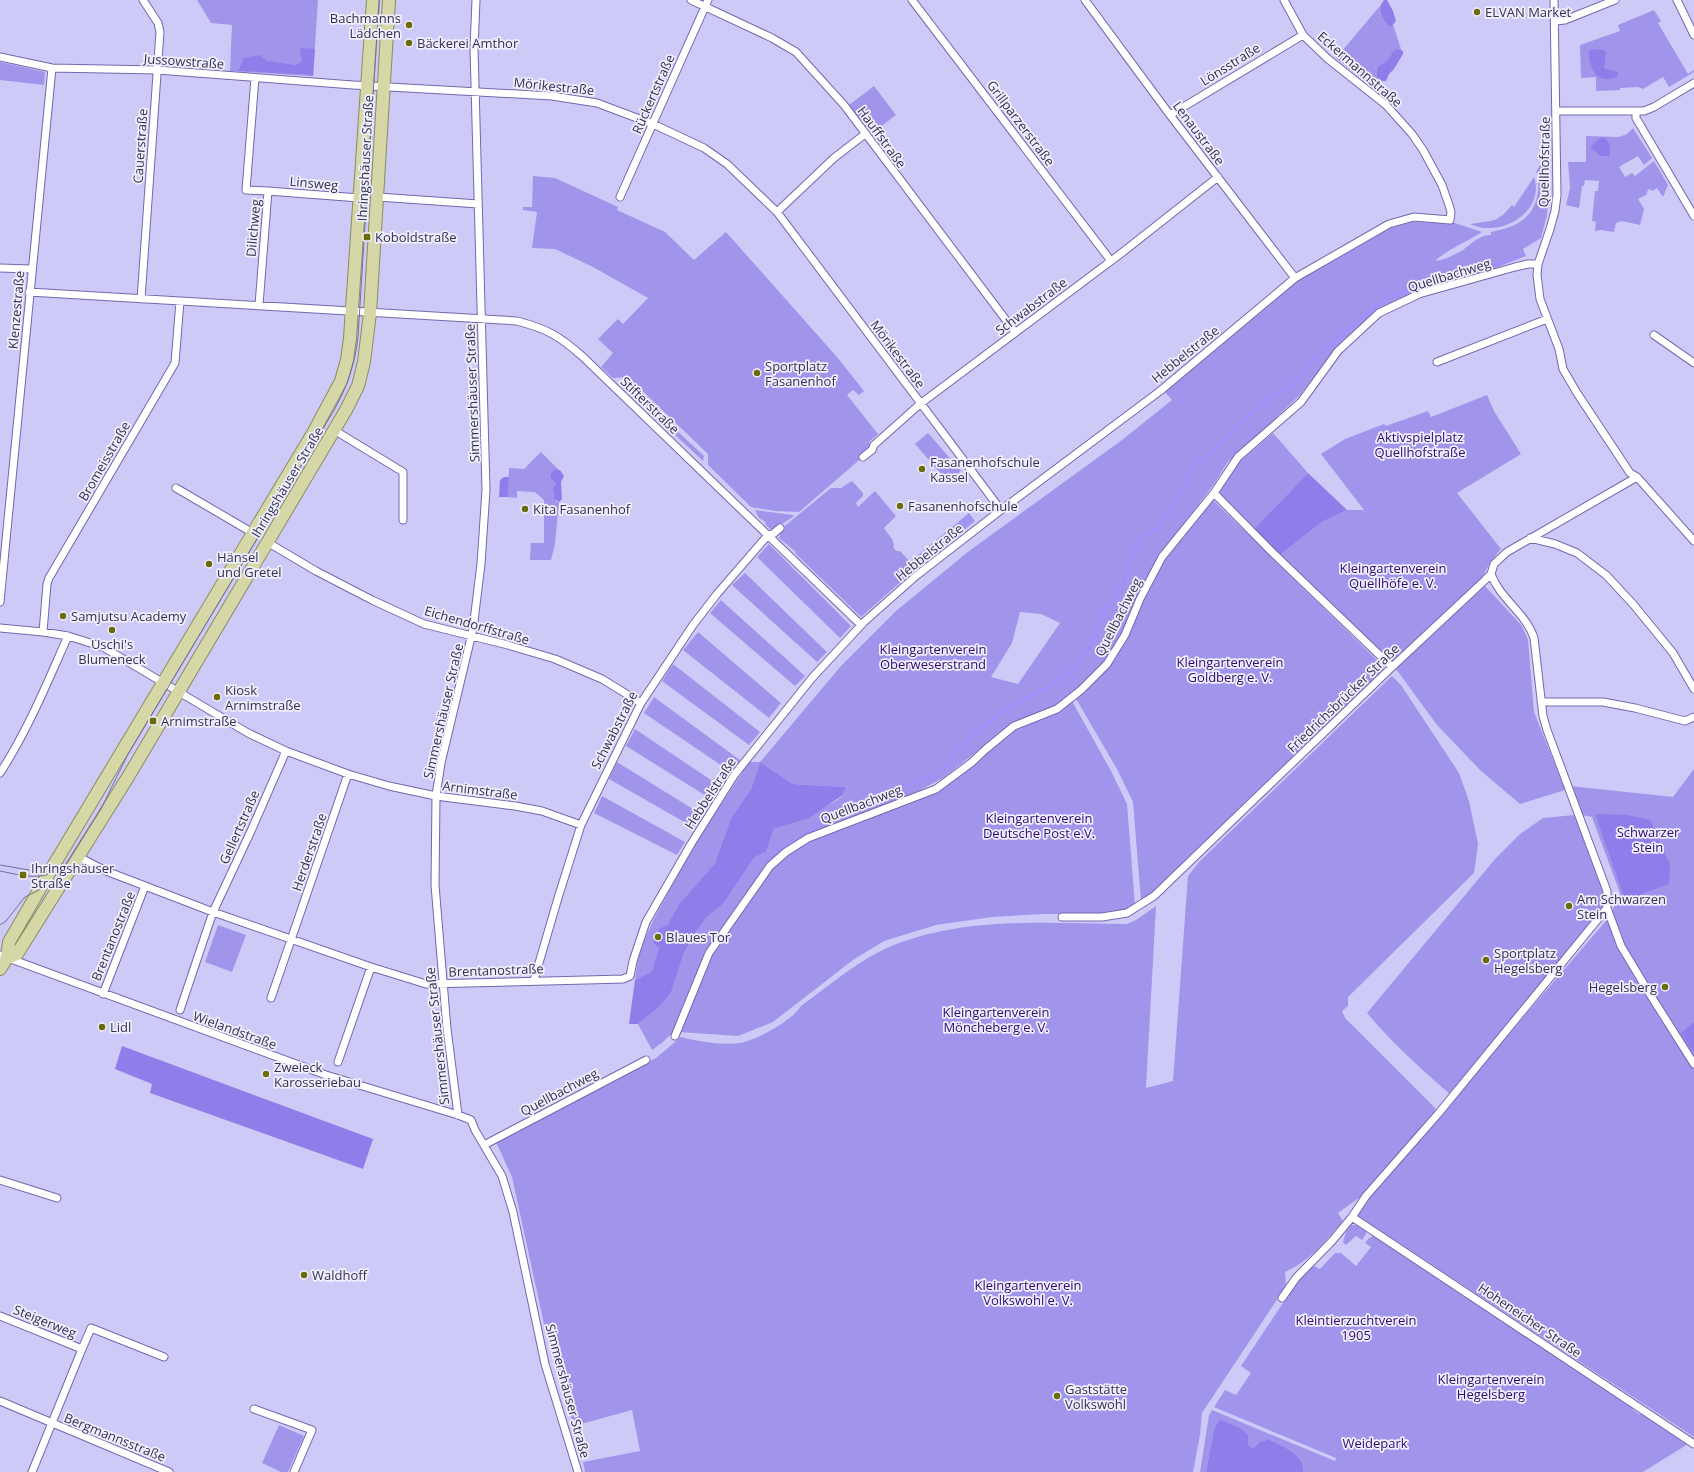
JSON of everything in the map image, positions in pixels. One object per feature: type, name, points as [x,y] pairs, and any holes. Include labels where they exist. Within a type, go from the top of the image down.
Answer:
[{"type":"main road","name":"Ihringshäuser Straße","points":[[0,969],[3,956],[9,942],[162,682],[313,433],[341,381],[347,360],[350,338],[373,0]]},
{"type":"main road","name":"Ihringshäuser Straße","points":[[3,956],[17,954],[79,857],[179,692],[334,430],[358,386],[364,362],[370,313],[389,0]]},
{"type":"street","name":"Cauerstraße","points":[[141,299],[160,32],[158,23],[143,0]]},
{"type":"street","name":"Simmershäuser Straße","points":[[476,0],[474,48],[486,494],[481,564],[472,636],[441,763],[436,796],[435,885],[447,1029],[458,1115],[471,1120],[502,1176],[513,1212],[545,1364],[578,1472]]},
{"type":"street","name":"Hauffstraße","points":[[691,0],[706,3],[796,52],[844,105],[1015,332]]},
{"type":"street","name":"Grillparzerstraße","points":[[912,0],[1111,260]]},
{"type":"street","name":"Lenaustraße","points":[[1085,0],[1170,116],[1295,278]]},
{"type":"street","name":"Eckermannstraße","points":[[1284,0],[1303,35],[1328,59],[1386,105],[1412,134],[1424,150],[1442,185],[1451,212],[1450,220]]},
{"type":"street","name":"Quellhofstraße","points":[[1554,0],[1557,195],[1556,211],[1538,264],[1538,287],[1547,319],[1559,349],[1563,369],[1630,473],[1637,477],[1694,541]]},
{"type":"street","points":[[1555,21],[1565,20],[1615,0]]},
{"type":"street","points":[[1677,0],[1694,35]]},
{"type":"street","name":"Rückertstraße","points":[[620,197],[706,3]]},
{"type":"street","name":"Lönsstraße","points":[[1170,116],[1303,35]]},
{"type":"street","name":"Jussowstraße","points":[[0,57],[52,68],[158,70],[367,86]]},
{"type":"street","name":"Klenzestraße","points":[[0,602],[52,68]]},
{"type":"street","name":"Dilichweg","points":[[255,78],[246,190],[268,191],[259,305]]},
{"type":"street","points":[[1556,111],[1636,111],[1654,108],[1694,83]]},
{"type":"street","name":"Mörikestraße","points":[[367,86],[552,96],[597,103],[652,124],[704,148],[727,164],[777,212],[1001,510]]},
{"type":"street","points":[[1636,111],[1636,118],[1694,216]]},
{"type":"street","points":[[777,212],[834,158],[865,134]]},
{"type":"street","name":"Schwabstraße","points":[[863,458],[872,450],[874,445],[879,440],[920,404],[1218,178]]},
{"type":"street","name":"Linsweg","points":[[268,191],[359,198]]},
{"type":"street","points":[[378,197],[478,204]]},
{"type":"street","name":"Hebbelstraße","points":[[623,979],[630,976],[633,961],[646,922],[691,844],[735,774],[812,678],[861,625],[916,576],[1001,510],[1160,391],[1295,278],[1389,224],[1414,218],[1450,220]]},
{"type":"street","name":"Quellbachweg","points":[[675,1036],[709,953],[770,866],[786,852],[808,838],[936,789],[971,763],[1004,733],[1014,726],[1057,710],[1081,690],[1107,664],[1125,635],[1140,599],[1162,557],[1214,493],[1238,457],[1301,402],[1338,351],[1379,314],[1419,294],[1516,266],[1538,264]]},
{"type":"street","points":[[0,268],[32,270]]},
{"type":"street","points":[[29,292],[370,313]]},
{"type":"street","name":"Bromeisstraße","points":[[43,632],[47,584],[49,578],[175,364],[180,301]]},
{"type":"street","name":"Stifterstraße","points":[[370,313],[517,321],[544,328],[564,340],[861,625]]},
{"type":"street","points":[[1437,362],[1547,319]]},
{"type":"street","points":[[1654,335],[1694,363]]},
{"type":"street","points":[[334,430],[403,472],[403,520]]},
{"type":"street","name":"Friedrichsbrücker Straße","points":[[1062,917],[1102,917],[1127,913],[1154,896],[1491,574],[1494,564],[1507,552],[1637,477]]},
{"type":"street","points":[[176,488],[253,533]]},
{"type":"street","points":[[1214,493],[1270,552],[1392,667]]},
{"type":"street","name":"Schwabstraße","points":[[534,980],[581,825],[641,702],[693,625],[717,594],[768,535],[773,534],[780,528]]},
{"type":"street","points":[[1530,538],[1555,544],[1577,553],[1606,575],[1633,604],[1673,653],[1694,689]]},
{"type":"street","name":"Eichendorffstraße","points":[[267,542],[316,571],[372,600],[424,624],[555,659],[602,679],[641,702]]},
{"type":"street","points":[[1491,574],[1494,583],[1526,620],[1531,628],[1534,638],[1547,730],[1607,890],[1608,911],[1621,946],[1694,1064]]},
{"type":"street","name":"Arnimstraße","points":[[0,628],[68,636],[103,647],[248,733],[286,751],[348,774],[389,786],[436,796],[542,811],[581,825]]},
{"type":"street","points":[[0,773],[17,745],[42,695],[68,636]]},
{"type":"street","points":[[1542,702],[1603,702],[1635,708],[1685,721],[1694,717]]},
{"type":"street","name":"Gellertstraße","points":[[213,912],[252,830],[286,751]]},
{"type":"street","name":"Herderstraße","points":[[292,938],[348,774]]},
{"type":"street","name":"Brentanostraße","points":[[79,857],[106,871],[213,912],[292,938],[371,967],[426,984],[534,980],[623,979]]},
{"type":"street","name":"Brentanostraße","points":[[103,994],[146,886]]},
{"type":"street","points":[[1282,1298],[1296,1278],[1332,1241],[1352,1217],[1366,1196],[1438,1114],[1608,911]]},
{"type":"street","points":[[180,1010],[213,912]]},
{"type":"street","points":[[271,998],[292,938]]},
{"type":"street","name":"Wielandstraße","points":[[3,956],[336,1079],[458,1115]]},
{"type":"street","points":[[338,1062],[371,967]]},
{"type":"street","name":"Quellbachweg","points":[[484,1144],[646,1060]]},
{"type":"street","points":[[0,1180],[57,1198]]},
{"type":"street","name":"Hoheneicher Straße","points":[[1352,1217],[1694,1444]]},
{"type":"street","name":"Steigerweg","points":[[0,1316],[82,1349]]},
{"type":"street","name":"Steigerweg","points":[[67,1385],[91,1328],[164,1356]]},
{"type":"street","name":"Bergmannsstraße","points":[[32,1472],[67,1385]]},
{"type":"street","name":"Bergmannsstraße","points":[[0,1401],[51,1424],[169,1472]]},
{"type":"street","points":[[254,1409],[312,1430],[294,1472]]},
{"type":"green space","points":[[197,0],[318,0],[313,76],[230,71],[232,25],[211,23]]},
{"type":"green space","points":[[1384,0],[1387,0],[1393,11],[1396,21],[1392,26],[1389,26],[1382,17],[1381,6]]},
{"type":"green space","points":[[1385,0],[1402,52],[1371,86],[1336,58]]},
{"type":"green space","points":[[1654,10],[1661,21],[1658,23],[1688,74],[1694,70],[1694,72],[1669,87],[1663,77],[1643,89],[1638,87],[1620,88],[1620,90],[1596,91],[1596,77],[1581,78],[1580,45],[1620,31],[1618,25]]},
{"type":"green space","points":[[301,48],[315,49],[313,76],[302,74],[238,71],[244,58],[260,55],[267,61],[295,65],[299,64],[302,60],[300,53]]},
{"type":"green space","points":[[1396,49],[1403,51],[1403,54],[1386,81],[1381,81],[1377,77],[1377,69],[1388,60]]},
{"type":"green space","points":[[1592,49],[1604,50],[1606,52],[1604,68],[1618,72],[1618,76],[1611,79],[1605,79],[1596,74],[1590,64],[1589,51]]},
{"type":"green space","points":[[0,62],[45,72],[44,85],[0,80]]},
{"type":"green space","points":[[874,86],[896,115],[871,134],[849,105]]},
{"type":"green space","points":[[1633,128],[1652,158],[1644,165],[1638,156],[1619,167],[1625,177],[1632,173],[1635,176],[1654,161],[1668,185],[1663,197],[1657,188],[1652,191],[1650,189],[1648,190],[1646,195],[1638,199],[1644,209],[1640,225],[1622,221],[1616,223],[1614,232],[1601,230],[1595,231],[1596,222],[1592,221],[1595,191],[1598,191],[1599,181],[1585,180],[1584,186],[1582,186],[1579,208],[1566,205],[1570,188],[1568,162],[1586,162],[1586,136],[1619,137],[1627,134]]},
{"type":"green space","points":[[1602,137],[1609,142],[1609,156],[1601,156],[1591,148],[1591,146]]},
{"type":"green space","name":"Kleingartenverein Oberweserstrand","points":[[1542,162],[1549,170],[1547,215],[1541,238],[1523,249],[1526,256],[1490,270],[1419,291],[1375,312],[1332,353],[1299,396],[1227,463],[1214,484],[1160,555],[1121,635],[1104,664],[1075,691],[1054,708],[1011,725],[943,778],[909,796],[834,825],[782,852],[706,951],[674,1031],[652,1050],[638,1024],[658,1008],[671,993],[684,953],[707,917],[723,904],[755,857],[766,852],[774,829],[831,804],[843,795],[846,787],[793,784],[760,762],[841,666],[896,611],[969,551],[1122,440],[1172,400],[1165,392],[1298,281],[1391,228],[1412,222],[1455,223],[1482,232],[1443,254],[1436,261],[1450,257],[1463,250],[1479,238],[1491,235],[1491,232],[1514,225],[1526,217],[1531,212],[1537,197],[1538,178],[1536,172]],"holes":[[[1020,612],[1041,614],[1060,623],[1018,684],[991,677],[1012,643]]]},
{"type":"green space","name":"Sportplatz Fasanenhof","points":[[533,176],[555,178],[618,207],[617,210],[665,232],[694,260],[726,232],[837,357],[864,391],[859,395],[853,390],[847,395],[878,434],[869,442],[872,449],[799,512],[775,511],[751,507],[708,465],[708,454],[628,377],[613,378],[601,367],[613,353],[598,339],[618,319],[623,324],[648,298],[593,267],[555,249],[532,248],[537,212],[523,210],[523,207],[532,207]]},
{"type":"green space","points":[[1534,177],[1536,188],[1535,197],[1524,214],[1516,220],[1496,228],[1482,228],[1470,224],[1497,219],[1512,205],[1514,207]]},
{"type":"green space","points":[[621,381],[625,381],[671,425],[668,427],[621,383]]},
{"type":"green space","name":"Aktivspielplatz Quellhofstraße","points":[[1487,395],[1494,411],[1521,454],[1457,493],[1501,549],[1491,561],[1480,581],[1392,663],[1280,555],[1322,522],[1347,510],[1364,510],[1321,454],[1345,439],[1384,424],[1386,426],[1428,411],[1431,417]]},
{"type":"green space","points":[[674,428],[704,456],[703,461],[671,431]]},
{"type":"green space","points":[[928,433],[961,471],[948,482],[915,444]]},
{"type":"green space","points":[[1273,433],[1308,473],[1254,529],[1219,493],[1228,476],[1237,464]]},
{"type":"green space","points":[[541,452],[558,469],[555,469],[551,479],[556,484],[553,495],[557,502],[559,502],[555,544],[551,560],[530,560],[531,543],[544,543],[544,500],[535,492],[517,491],[517,498],[508,497],[509,468],[524,469]]},
{"type":"green space","points":[[555,469],[560,470],[564,476],[561,482],[562,499],[559,502],[554,499],[553,489],[556,484],[551,479],[551,474]]},
{"type":"green space","points":[[1308,473],[1347,510],[1322,522],[1280,555],[1254,529]]},
{"type":"green space","points":[[504,477],[509,477],[508,497],[499,497],[500,480]]},
{"type":"green space","points":[[852,481],[863,493],[863,496],[856,503],[858,507],[875,491],[896,516],[884,528],[892,539],[894,545],[893,547],[896,551],[900,551],[910,562],[969,513],[975,521],[912,572],[861,617],[795,553],[796,552],[779,538],[781,529],[831,488],[842,488]]},
{"type":"green space","name":"Kleingartenverein Goldberg e. V.","points":[[1212,499],[1386,669],[1152,894],[1141,901],[1133,802],[1117,769],[1075,697],[1126,636],[1165,559]]},
{"type":"green space","points":[[755,510],[794,516],[771,530],[765,524],[766,522],[759,518]]},
{"type":"green space","points":[[769,544],[851,626],[840,638],[757,557]]},
{"type":"green space","points":[[745,573],[827,652],[817,662],[732,585]]},
{"type":"green space","name":"Kleingartenverein Quellhöfe e. V.","points":[[1485,586],[1522,626],[1528,640],[1534,712],[1565,790],[1520,804],[1481,771],[1437,725],[1396,669]]},
{"type":"green space","points":[[721,600],[805,676],[795,686],[710,613]]},
{"type":"green space","points":[[698,632],[781,703],[769,718],[683,650]]},
{"type":"green space","points":[[673,664],[760,732],[749,745],[662,681]]},
{"type":"green space","points":[[1392,676],[1401,685],[1459,773],[1469,801],[1478,844],[1474,873],[1348,997],[1348,1006],[1342,1011],[1345,1018],[1436,1109],[1372,1186],[1363,1195],[1338,1213],[1343,1221],[1323,1243],[1310,1256],[1285,1272],[1286,1286],[1202,1413],[1200,1435],[1193,1472],[585,1472],[583,1462],[640,1451],[632,1410],[574,1426],[546,1333],[512,1177],[496,1142],[656,1058],[681,1037],[710,1043],[733,1044],[747,1041],[765,1034],[783,1023],[801,1006],[843,975],[876,953],[887,948],[915,938],[974,926],[1036,923],[1127,924],[1136,920],[1156,906],[1146,1088],[1173,1081],[1188,876],[1200,861]]},
{"type":"green space","points":[[654,697],[740,760],[731,772],[644,713]]},
{"type":"green space","name":"Kleingartenverein Deutsche Post e.V.","points":[[1072,701],[1111,771],[1127,804],[1135,905],[1126,911],[1102,914],[1044,914],[992,917],[936,925],[884,941],[853,960],[773,1022],[738,1036],[679,1032],[713,951],[768,871],[791,851],[821,834],[941,790],[1007,735]]},
{"type":"green space","points":[[635,729],[720,786],[711,799],[626,746]]},
{"type":"green space","points":[[617,762],[701,814],[693,827],[609,779]]},
{"type":"green space","points":[[749,762],[760,762],[751,789],[731,818],[715,863],[679,904],[667,925],[652,971],[635,980],[640,954],[654,919],[691,853]]},
{"type":"green space","points":[[760,762],[793,784],[846,787],[843,795],[809,818],[774,829],[766,852],[755,857],[723,904],[707,917],[696,932],[684,953],[671,993],[658,1008],[638,1024],[629,1024],[635,980],[652,971],[659,948],[653,943],[659,929],[667,925],[679,904],[715,863],[731,818],[751,789]]},
{"type":"green space","name":"Schwarzer Stein","points":[[1694,769],[1694,1437],[1358,1216],[1358,1214],[1369,1198],[1604,923],[1621,896],[1592,817],[1582,815],[1570,786],[1673,797]]},
{"type":"green space","points":[[602,796],[685,842],[677,855],[594,813]]},
{"type":"green space","name":"Schwarzer Stein","points":[[1595,814],[1627,815],[1651,820],[1657,837],[1670,864],[1669,884],[1625,900]]},
{"type":"green space","name":"Sportplatz Hegelsberg","points":[[1574,815],[1604,891],[1604,907],[1450,1094],[1386,1035],[1367,1013],[1495,859],[1520,834],[1543,818]]},
{"type":"green space","points":[[218,925],[246,935],[232,972],[205,962]]},
{"type":"green space","points":[[1694,1022],[1694,1053],[1681,1033]]},
{"type":"green space","points":[[122,1046],[373,1139],[363,1169],[150,1093],[152,1084],[115,1069]]},
{"type":"green space","points":[[1351,1225],[1358,1225],[1366,1229],[1366,1234],[1362,1240],[1356,1236],[1346,1245],[1343,1242],[1346,1232]]},
{"type":"green space","points":[[1376,1235],[1634,1407],[1632,1409],[1639,1414],[1642,1414],[1688,1444],[1643,1472],[1303,1472],[1301,1460],[1297,1455],[1268,1439],[1260,1442],[1253,1450],[1248,1445],[1214,1429],[1206,1472],[1200,1472],[1209,1415],[1212,1410],[1335,1461],[1336,1458],[1214,1407],[1225,1390],[1236,1395],[1251,1373],[1241,1366],[1293,1288],[1312,1265],[1320,1269],[1335,1253],[1341,1253],[1356,1266],[1371,1247],[1365,1243],[1369,1238]]},
{"type":"green space","points":[[1220,1420],[1240,1428],[1248,1435],[1248,1445],[1253,1449],[1260,1442],[1268,1439],[1292,1451],[1301,1460],[1303,1472],[1206,1472],[1214,1429]]},
{"type":"green space","points":[[279,1425],[304,1436],[288,1472],[281,1472],[262,1463]]},
{"type":"waterway","points":[[942,770],[947,767],[955,751],[982,727],[1012,705],[1049,686],[1069,673],[1091,647],[1099,619],[1123,583],[1140,537],[1160,527],[1175,504],[1194,466],[1219,446],[1235,427],[1273,396],[1296,382],[1308,364],[1389,296],[1454,278],[1522,255]]},
{"type":"waterway","points":[[800,836],[807,834],[822,819],[934,775]]},
{"type":"waterway","points":[[766,863],[794,839]]},
{"type":"tram line","points":[[0,925],[6,921],[25,897],[51,884],[61,873],[101,809],[127,756],[333,412],[346,385],[355,357],[358,337],[379,0]]},
{"type":"tram line","points":[[0,871],[25,876],[42,876],[57,870],[63,863]]},
{"type":"tram line","points":[[0,865],[29,870]]},
{"type":"place","name":"ELVAN Market","points":[[1477,12]]},
{"type":"place","name":"Bachmanns Lädchen","points":[[409,25]]},
{"type":"place","name":"Bäckerei Amthor","points":[[409,43]]},
{"type":"place","name":"Koboldstraße","points":[[367,237]]},
{"type":"place","name":"Sportplatz Fasanenhof","points":[[757,373]]},
{"type":"place","name":"Fasanenhofschule Kassel","points":[[922,469]]},
{"type":"place","name":"Fasanenhofschule","points":[[900,506]]},
{"type":"place","name":"Kita Fasanenhof","points":[[525,509]]},
{"type":"place","name":"Hänsel und Gretel","points":[[209,564]]},
{"type":"place","name":"Samjutsu Academy","points":[[63,616]]},
{"type":"place","name":"Uschi's Blumeneck","points":[[112,630]]},
{"type":"place","name":"Kiosk Arnimstraße","points":[[217,697]]},
{"type":"place","name":"Arnimstraße","points":[[153,721]]},
{"type":"place","name":"Ihringshäuser Straße","points":[[23,875]]},
{"type":"place","name":"Am Schwarzen Stein","points":[[1569,906]]},
{"type":"place","name":"Blaues Tor","points":[[658,937]]},
{"type":"place","name":"Sportplatz Hegelsberg","points":[[1486,960]]},
{"type":"place","name":"Hegelsberg","points":[[1665,987]]},
{"type":"place","name":"Lidl","points":[[102,1027]]},
{"type":"place","name":"Zweieck Karosseriebau","points":[[266,1074]]},
{"type":"place","name":"Waldhoff","points":[[304,1275]]},
{"type":"place","name":"Gaststätte Volkswohl","points":[[1057,1396]]},
{"type":"park label","name":"Kleingartenverein Möncheberg e. V.","points":[[996,1020]]},
{"type":"park label","name":"Kleingartenverein Volkswohl e. V.","points":[[1028,1292]]},
{"type":"park label","name":"Kleintierzuchtverein 1905","points":[[1356,1328]]},
{"type":"park label","name":"Kleingartenverein Hegelsberg","points":[[1491,1386]]},
{"type":"park label","name":"Weidepark","points":[[1375,1443]]}]
